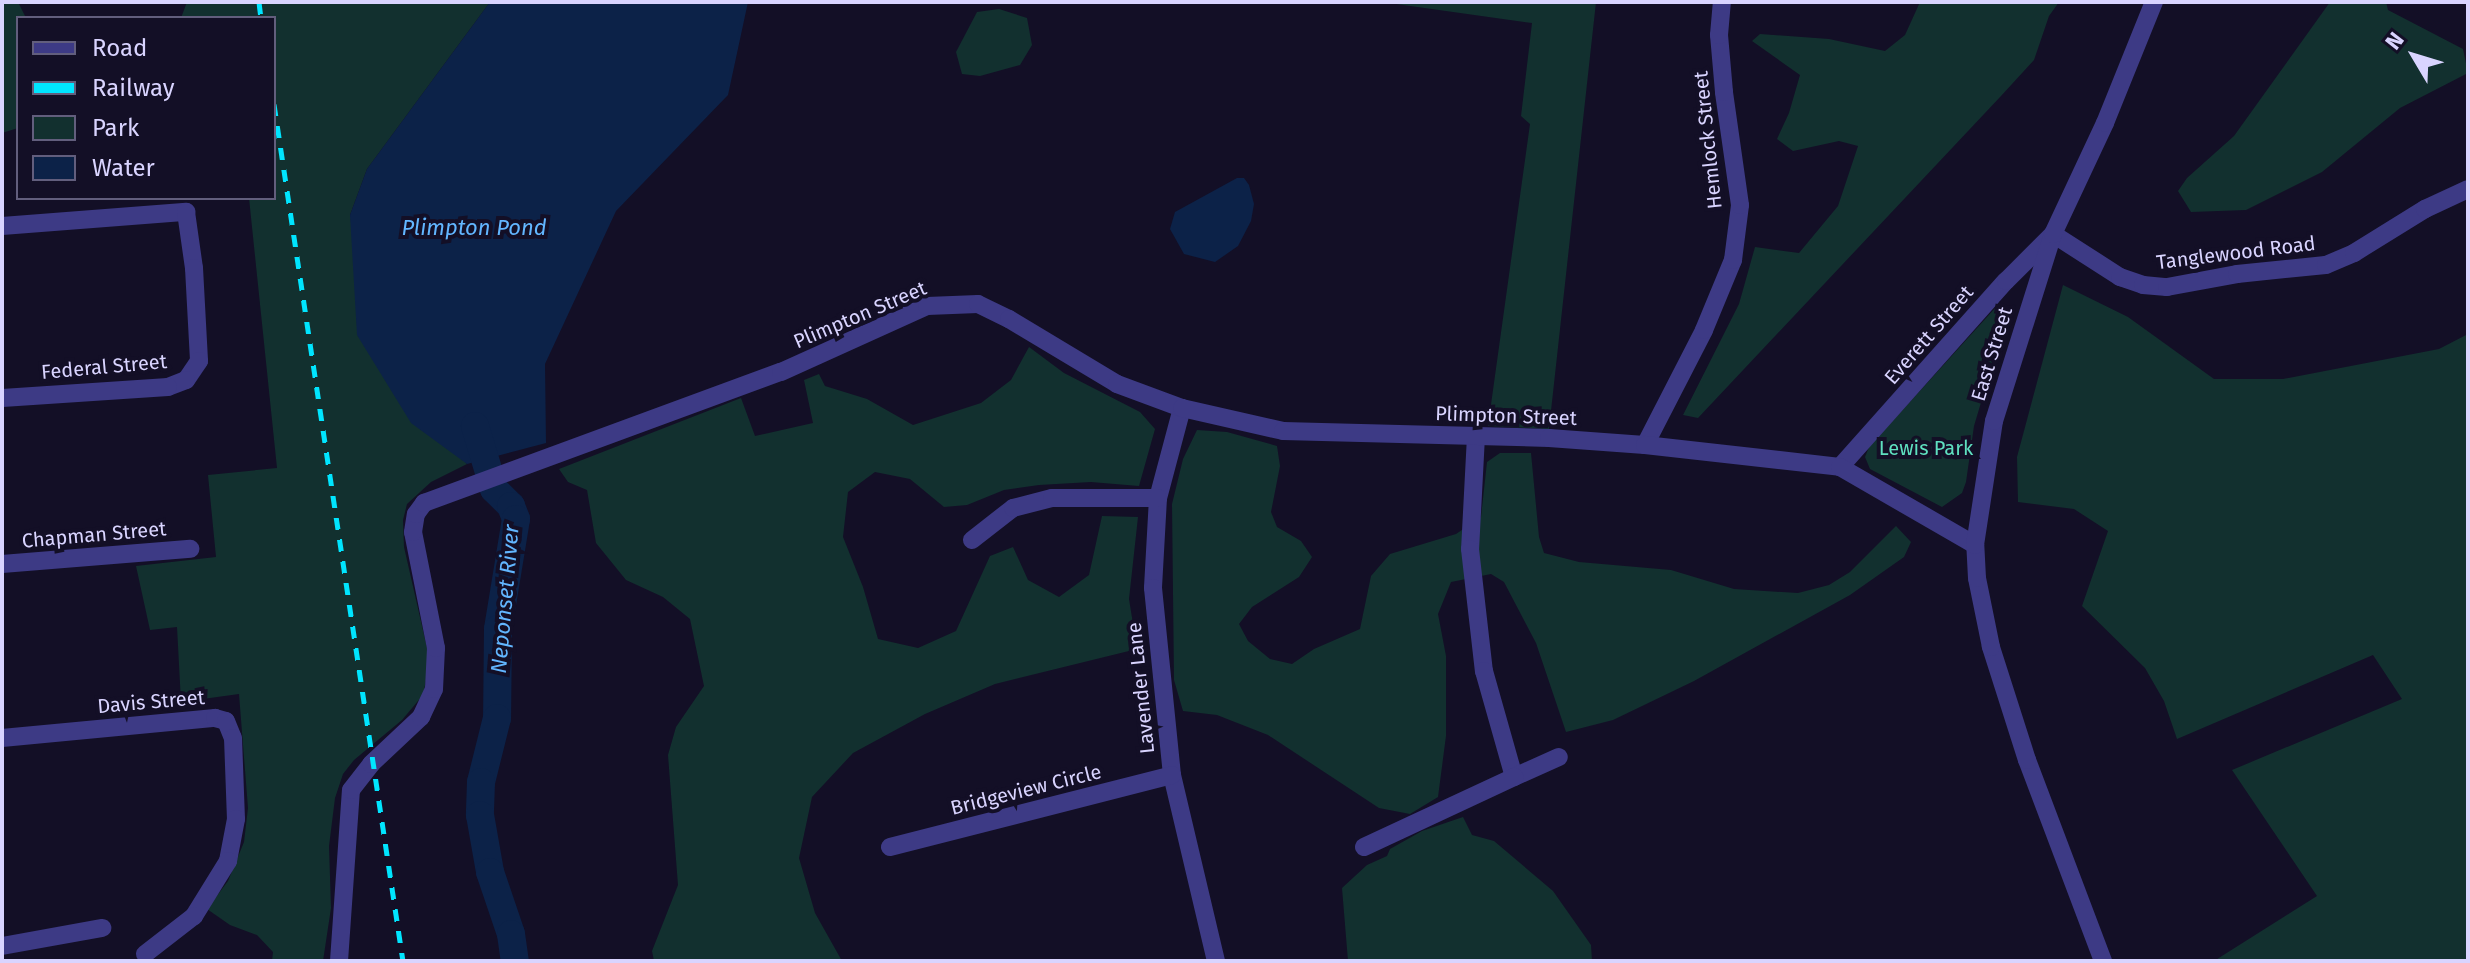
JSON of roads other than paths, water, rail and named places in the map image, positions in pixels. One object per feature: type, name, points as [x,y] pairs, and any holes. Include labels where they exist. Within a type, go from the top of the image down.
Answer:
[{"type":"street","name":"Hemlock Street","points":[[1645,445],[1704,330],[1733,260],[1740,205],[1724,92],[1719,35],[1722,2]]},
{"type":"street","name":"East Street","points":[[2103,961],[2027,760],[1991,647],[1977,578],[1975,545],[1994,421],[2053,234],[2105,123],[2154,2]]},
{"type":"street","name":"Tanglewood Road","points":[[2053,234],[2120,277],[2143,285],[2167,287],[2237,274],[2326,265],[2354,253],[2425,209],[2468,189]]},
{"type":"street","name":"Federal Street","points":[[2,226],[186,212],[194,268],[199,361],[186,380],[168,387],[2,398]]},
{"type":"street","name":"Everett Street","points":[[1840,467],[2006,281],[2053,234]]},
{"type":"street","name":"Plimpton Street","points":[[339,961],[351,790],[371,764],[421,717],[434,689],[436,648],[414,537],[415,518],[427,500],[781,372],[927,306],[978,304],[1009,319],[1117,384],[1182,408],[1283,431],[1476,436],[1645,445],[1840,467],[1880,487],[1975,545]]},
{"type":"street","name":"Lavender Lane","points":[[1182,408],[1158,498],[1153,588],[1172,775],[1216,961]]},
{"type":"street","points":[[1476,436],[1471,561],[1484,671],[1514,777]]},
{"type":"street","points":[[972,540],[1013,508],[1052,498],[1158,498]]},
{"type":"street","name":"Chapman Street","points":[[2,564],[190,549]]},
{"type":"street","name":"Davis Street","points":[[2,738],[215,718],[226,721],[233,738],[235,794],[235,839],[228,861],[194,916],[145,954]]},
{"type":"street","points":[[1364,847],[1559,757]]},
{"type":"street","name":"Bridgeview Circle","points":[[890,847],[1172,775]]},
{"type":"street","points":[[2,946],[102,928]]},
{"type":"water","name":"Plimpton Pond","points":[[490,2],[748,2],[728,95],[616,211],[545,364],[546,443],[467,464],[411,423],[357,335],[350,215],[367,169]]},
{"type":"water","points":[[1237,178],[1244,178],[1249,185],[1254,204],[1251,221],[1238,246],[1215,262],[1184,254],[1170,229],[1175,212]]},
{"type":"waterway","name":"Neponset River","points":[[475,426],[494,489],[511,506],[516,519],[498,629],[497,718],[481,782],[480,815],[490,872],[511,934],[515,961]]},
{"type":"railway","points":[[259,2],[261,16]]},
{"type":"railway","points":[[276,117],[403,961]]},
{"type":"park label","name":"Lewis Park","points":[[1926,448]]}]
